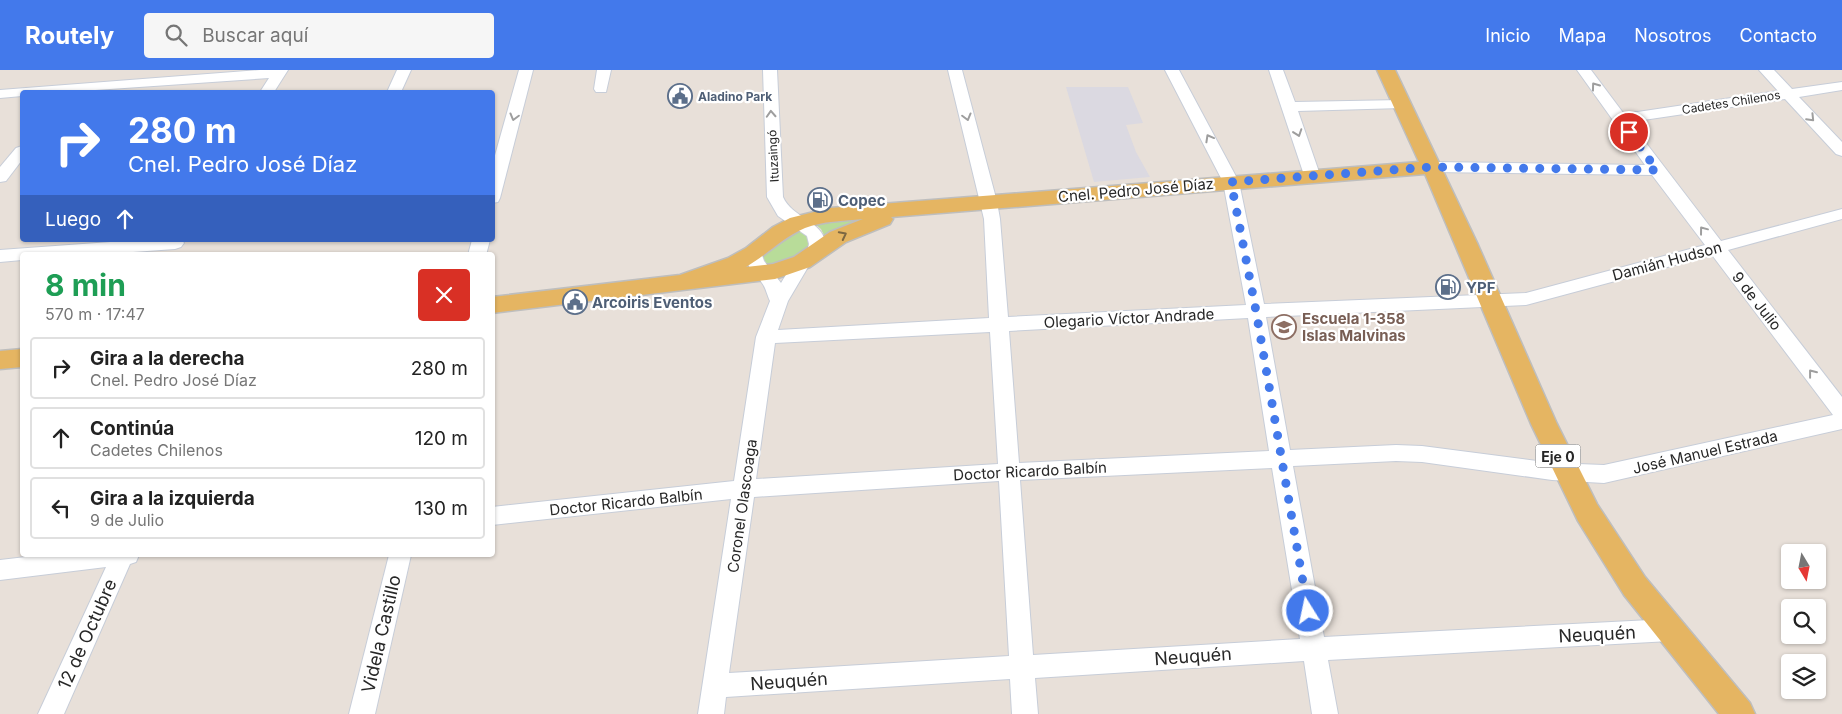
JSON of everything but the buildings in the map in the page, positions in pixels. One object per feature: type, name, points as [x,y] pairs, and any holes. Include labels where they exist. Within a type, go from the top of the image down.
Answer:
[{"type":"main road","name":"Eje 0","points":[[1386,70],[1432,167],[1567,473],[1605,543],[1670,630],[1739,714]]},
{"type":"main road","name":"Cnel. Pedro José Díaz","points":[[780,262],[797,226],[830,215],[1312,175],[1432,167]]},
{"type":"main road","name":"Cnel. Pedro José Díaz","points":[[495,305],[683,282],[780,262],[858,228],[901,214],[931,208]]},
{"type":"main road","points":[[0,360],[20,358]]},
{"type":"street","points":[[75,90],[92,70]]},
{"type":"street","points":[[395,90],[404,70]]},
{"type":"street","points":[[495,187],[526,70]]},
{"type":"street","points":[[601,89],[604,70]]},
{"type":"street","name":"Ituzaingó","points":[[770,70],[775,197],[784,213],[797,226],[816,235],[818,242],[780,262]]},
{"type":"street","points":[[955,70],[990,202],[1000,325],[1025,714]]},
{"type":"street","points":[[1172,70],[1231,182],[1282,458],[1325,714]]},
{"type":"street","points":[[1276,70],[1312,175]]},
{"type":"street","name":"9 de Julio","points":[[1584,70],[1657,170],[1842,412]]},
{"type":"street","points":[[1766,70],[1842,151]]},
{"type":"street","points":[[75,90],[280,72]]},
{"type":"street","points":[[268,90],[280,72]]},
{"type":"street","name":"Cadetes Chilenos","points":[[1620,119],[1842,86]]},
{"type":"street","points":[[0,94],[20,93]]},
{"type":"street","points":[[1289,107],[1402,104]]},
{"type":"street","points":[[495,139],[508,138]]},
{"type":"street","points":[[1,174],[20,153]]},
{"type":"street","points":[[1432,167],[1657,170]]},
{"type":"street","points":[[1,174],[20,171]]},
{"type":"street","name":"Damián Hudson","points":[[1492,302],[1526,299],[1842,214]]},
{"type":"street","points":[[69,252],[173,246]]},
{"type":"street","points":[[0,256],[20,255]]},
{"type":"street","points":[[779,301],[780,262]]},
{"type":"street","name":"Coronel Olascoaga","points":[[711,714],[766,336],[779,301],[780,262]]},
{"type":"street","name":"Olegario Víctor Andrade","points":[[766,336],[1256,311],[1492,302]]},
{"type":"street","name":"José Manuel Estrada","points":[[1567,473],[1615,473],[1842,421]]},
{"type":"street","name":"Doctor Ricardo Balbín","points":[[495,516],[744,489],[1008,472],[1282,458],[1413,453],[1567,473]]},
{"type":"street","points":[[0,570],[107,557]]},
{"type":"street","name":"12 de Octubre","points":[[51,714],[122,557]]},
{"type":"street","name":"Videla Castillo","points":[[362,714],[400,557]]},
{"type":"street","name":"Neuquén","points":[[716,686],[1314,649],[1670,630]]},
{"type":"shaded area","points":[[1066,87],[1128,87],[1143,123],[1126,125],[1136,152],[1150,177],[1094,182]]},
{"type":"green space","points":[[898,211],[826,239],[821,229],[814,223]]},
{"type":"green space","points":[[796,231],[803,232],[813,242],[798,259],[770,266],[766,264],[762,258],[763,253]]},
{"type":"place","name":"Aladino Park","points":[[680,96]]},
{"type":"place","name":"Copec","points":[[820,200]]},
{"type":"place","name":"YPF","points":[[1448,287]]},
{"type":"place","name":"Arcoiris Eventos","points":[[575,302]]},
{"type":"place","name":"Escuela 1-358 Islas Malvinas","points":[[1284,327]]},
{"type":"route","points":[[1308,611],[1256,311],[1231,182],[1432,167],[1657,170],[1629,132]]}]
